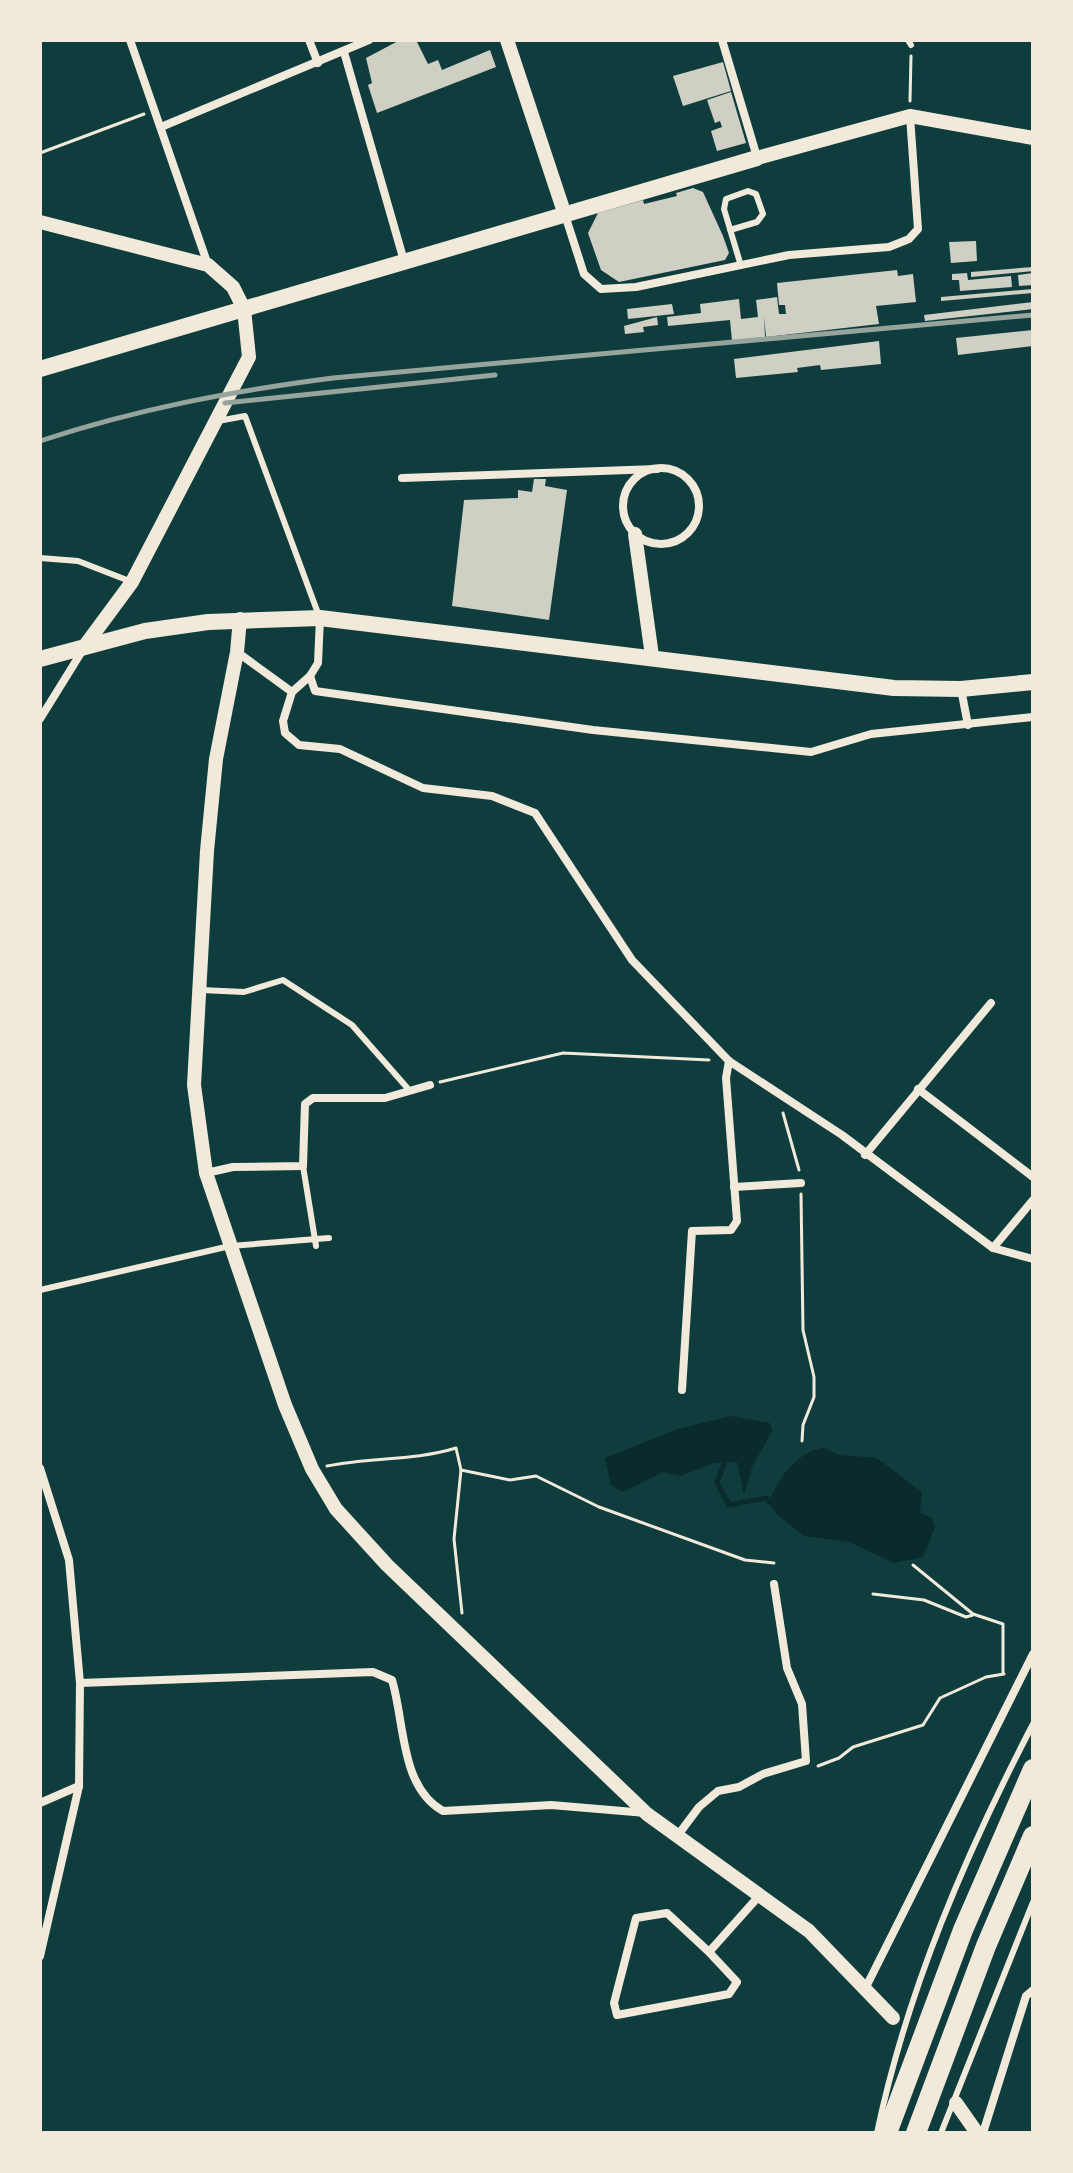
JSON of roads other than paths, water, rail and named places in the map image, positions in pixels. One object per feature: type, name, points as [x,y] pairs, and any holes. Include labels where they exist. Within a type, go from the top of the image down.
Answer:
[{"type":"highway","points":[[887,2133],[963,1930],[1033,1769]]},
{"type":"highway","points":[[916,2133],[986,1946],[1033,1836]]},
{"type":"main road","points":[[40,369],[757,158]]},
{"type":"main road","points":[[40,659],[145,631],[240,619],[320,618],[652,656],[894,688],[961,689],[1033,682]]},
{"type":"street","points":[[130,40],[208,265]]},
{"type":"street","points":[[309,40],[318,63]]},
{"type":"street","points":[[161,127],[369,40]]},
{"type":"street","points":[[507,40],[584,274],[601,289],[636,287],[789,255],[889,247],[909,239],[918,229],[910,116]]},
{"type":"street","points":[[722,40],[757,158],[910,116],[1033,138]]},
{"type":"street","points":[[344,52],[404,262]]},
{"type":"street","points":[[40,222],[208,265],[233,287],[244,309],[249,357],[132,582],[84,647],[40,719]]},
{"type":"street","points":[[402,478],[657,469],[681,474],[690,482],[697,493],[697,518],[692,529],[671,543],[658,544],[635,534]]},
{"type":"street","points":[[652,656],[635,534],[623,513],[624,500],[635,479],[657,469]]},
{"type":"street","points":[[320,618],[318,663],[310,676],[292,692],[283,721],[285,733],[299,745],[340,749],[423,788],[492,796],[535,813],[632,960],[729,1061],[842,1135],[993,1248],[1033,1259]]},
{"type":"street","points":[[240,619],[237,652],[216,759],[198,990],[194,1085],[206,1173],[285,1405],[312,1469],[336,1509],[365,1543],[647,1814],[809,1931],[893,2018]]},
{"type":"street","points":[[237,652],[292,692]]},
{"type":"street","points":[[310,676],[315,691],[728,746],[811,752],[871,734],[1033,717]]},
{"type":"street","points":[[961,689],[968,725]]},
{"type":"street","points":[[865,1155],[991,1003]]},
{"type":"street","points":[[682,1390],[692,1231],[731,1230],[737,1221],[726,1078],[729,1061]]},
{"type":"street","points":[[206,1173],[233,1167],[303,1166],[305,1104],[313,1098],[385,1098],[430,1085]]},
{"type":"street","points":[[918,1089],[1033,1177]]},
{"type":"street","points":[[734,1187],[801,1183]]},
{"type":"street","points":[[993,1248],[1033,1200]]},
{"type":"street","points":[[40,1468],[69,1560],[80,1683],[79,1786],[40,1956]]},
{"type":"street","points":[[678,1835],[699,1807],[718,1791],[739,1787],[763,1774],[806,1761],[802,1704],[787,1668],[774,1584]]},
{"type":"street","points":[[866,1987],[1033,1654]]},
{"type":"street","points":[[80,1683],[373,1672],[392,1680],[416,1786],[430,1804],[443,1811],[551,1805],[647,1814]]},
{"type":"street","points":[[40,1803],[79,1786]]},
{"type":"street","points":[[709,1952],[759,1896]]},
{"type":"street","points":[[667,1913],[709,1952],[737,1982],[729,1994],[617,2015],[614,2003],[636,1918],[667,1913]]},
{"type":"street","points":[[980,2133],[1026,1996],[1033,1990]]},
{"type":"street","points":[[956,2103],[980,2133]]},
{"type":"lane","points":[[730,230],[757,222],[763,214],[756,194],[748,191],[726,199],[724,209],[730,230],[741,266]]},
{"type":"lane","points":[[218,421],[245,416],[320,618]]},
{"type":"lane","points":[[40,558],[78,561],[132,582]]},
{"type":"lane","points":[[198,990],[244,992],[283,980],[352,1025],[410,1091]]},
{"type":"lane","points":[[303,1166],[316,1246]]},
{"type":"lane","points":[[40,1290],[230,1246],[329,1238]]},
{"type":"lane","points":[[877,2133],[891,2065],[937,1938],[985,1816],[1033,1724]]},
{"type":"lane","points":[[941,2133],[1033,1902]]},
{"type":"water","points":[[731,1416],[770,1423],[772,1431],[752,1467],[744,1495],[737,1462],[714,1463],[681,1476],[663,1472],[623,1492],[611,1485],[605,1458],[678,1429]]},
{"type":"water","points":[[824,1448],[839,1455],[877,1458],[922,1492],[920,1513],[932,1518],[935,1527],[923,1557],[894,1563],[849,1542],[804,1536],[775,1513],[769,1502],[783,1476],[797,1460]]},
{"type":"waterway","points":[[725,1461],[717,1483],[729,1505],[767,1498],[769,1502]]},
{"type":"railway","points":[[40,441],[112,419],[185,402],[333,378],[1033,315]]},
{"type":"railway","points":[[225,403],[495,375]]}]
